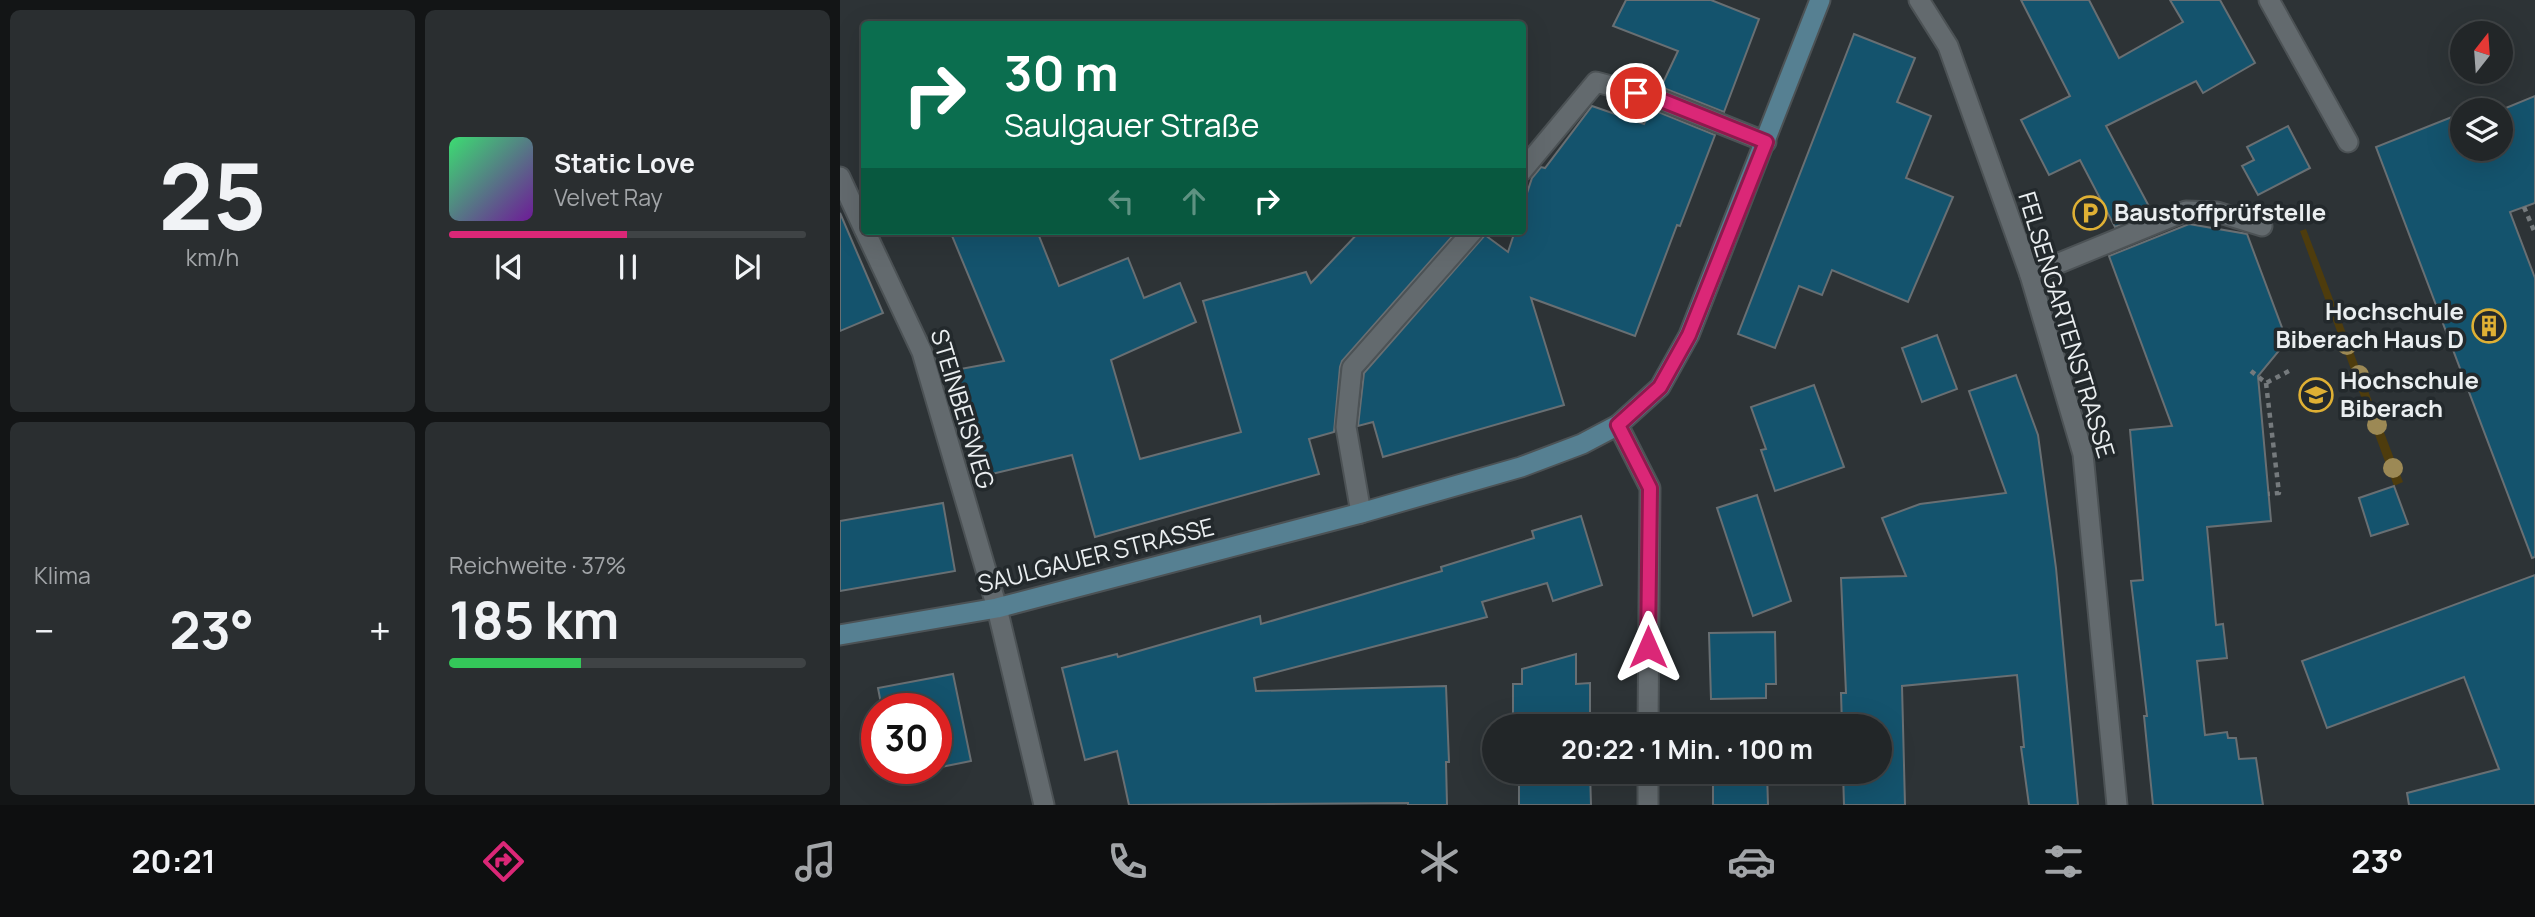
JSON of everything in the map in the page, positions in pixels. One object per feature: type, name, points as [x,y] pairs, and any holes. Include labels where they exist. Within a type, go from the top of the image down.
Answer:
[{"type":"main road","name":"SAULGAUER STRASSE","points":[[840,635],[997,608],[1361,513],[1521,467],[1582,444],[1618,425],[1660,387],[1689,335],[1820,0]]},
{"type":"street","name":"FELSENGARTENSTRASSE","points":[[1919,0],[1948,46],[2030,275],[2083,454],[2117,805]]},
{"type":"street","points":[[2269,0],[2348,142]]},
{"type":"street","points":[[1526,166],[1596,82],[1656,98],[1766,142]]},
{"type":"street","name":"STEINBEISWEG","points":[[840,177],[861,222]]},
{"type":"street","points":[[2030,275],[2186,211],[2217,212],[2262,226]]},
{"type":"street","name":"STEINBEISWEG","points":[[867,235],[922,352],[997,608],[1044,805]]},
{"type":"street","points":[[1361,513],[1346,427],[1352,368],[1468,235]]},
{"type":"street","points":[[1618,425],[1650,488],[1648,714]]},
{"type":"street","points":[[1648,784],[1648,805]]},
{"type":"path","points":[[2524,207],[2535,233]]},
{"type":"path","points":[[2251,371],[2266,383],[2279,493],[2268,494]]},
{"type":"path","points":[[2266,383],[2289,371]]},
{"type":"shaded area","points":[[2306,229],[2403,482],[2394,486],[2300,231]]},
{"type":"building","points":[[1626,0],[1711,0],[1759,19],[1724,112],[1661,87],[1678,51],[1613,26]]},
{"type":"building","points":[[2021,0],[2089,0],[2119,58],[2183,22],[2170,0],[2220,0],[2255,63],[2203,93],[2196,81],[2106,126],[2152,212],[2115,227],[2080,160],[2049,175],[2021,120],[2070,96]]},
{"type":"building","points":[[1854,34],[1915,58],[1897,102],[1931,116],[1906,178],[1953,197],[1908,302],[1832,270],[1822,295],[1799,286],[1775,348],[1738,334]]},
{"type":"building","name":"Hochschule Biberach Haus D","points":[[2535,96],[2535,203],[2510,212],[2535,278],[2535,557],[2532,558],[2376,147],[2450,118],[2450,161],[2513,161],[2513,105]]},
{"type":"building","points":[[1592,106],[1644,124],[1651,109],[1715,135],[1635,336],[1531,298],[1564,405],[1383,457],[1373,422],[1358,426],[1364,373],[1485,235],[1508,252],[1514,235],[1526,235],[1526,196],[1532,178],[1541,167],[1545,168]]},
{"type":"building","points":[[2288,126],[2310,168],[2258,195],[2242,166],[2254,160],[2247,147]]},
{"type":"building","points":[[840,213],[883,313],[840,331]]},
{"type":"building","points":[[2189,224],[2247,234],[2287,341],[2258,376],[2271,521],[2207,527],[2216,625],[2223,624],[2227,658],[2197,661],[2205,735],[2227,732],[2228,738],[2236,738],[2239,759],[2256,758],[2263,805],[2153,805],[2144,716],[2147,716],[2131,581],[2143,580],[2130,430],[2172,426],[2109,256]]},
{"type":"building","points":[[952,235],[1039,235],[1059,286],[1128,258],[1144,298],[1180,283],[1196,322],[1111,360],[1140,459],[1241,432],[1203,301],[1306,272],[1311,283],[1356,235],[1453,235],[1342,361],[1334,432],[1309,439],[1319,474],[1095,537],[1072,455],[979,477],[955,370],[1004,361]]},
{"type":"building","points":[[1937,335],[1957,389],[1922,402],[1902,348]]},
{"type":"building","points":[[2016,375],[2038,435],[2056,568],[2078,805],[2029,805],[2021,747],[2024,747],[2017,675],[1902,686],[1905,805],[1844,805],[1843,784],[1892,784],[1892,714],[1842,714],[1841,693],[1846,693],[1841,578],[1906,576],[1882,518],[1920,504],[2006,493],[1969,391]]},
{"type":"building","points":[[1814,385],[1844,467],[1775,491],[1761,450],[1766,449],[1751,407]]},
{"type":"building","points":[[2394,486],[2408,524],[2371,536],[2359,498]]},
{"type":"building","points":[[1757,495],[1791,601],[1753,616],[1717,508]]},
{"type":"building","points":[[943,503],[955,571],[840,591],[840,521]]},
{"type":"building","points":[[1581,516],[1602,585],[1553,601],[1547,583],[1482,602],[1487,617],[1254,678],[1256,691],[1446,686],[1449,762],[1446,762],[1447,805],[1129,805],[1117,751],[1085,760],[1062,668],[1117,654],[1118,657],[1260,616],[1261,624],[1354,597],[1442,571],[1441,567],[1534,538],[1532,531]]},
{"type":"building","points":[[2535,575],[2535,805],[2409,805],[2407,793],[2499,769],[2464,677],[2327,728],[2302,661]]},
{"type":"building","points":[[1775,632],[1776,684],[1766,684],[1766,698],[1711,699],[1709,633]]},
{"type":"building","points":[[1576,654],[1576,684],[1590,683],[1590,714],[1513,714],[1513,684],[1522,684],[1522,669]]},
{"type":"building","points":[[953,674],[971,761],[952,765],[952,693],[879,693],[878,688]]},
{"type":"building","points":[[1519,784],[1590,784],[1591,805],[1519,805]]},
{"type":"building","points":[[1713,784],[1767,784],[1768,805],[1713,805]]},
{"type":"place","name":"Baustoffprüfstelle","points":[[2090,213]]},
{"type":"place","name":"Hochschule Biberach Haus D","points":[[2489,326]]},
{"type":"place","name":"Hochschule Biberach","points":[[2316,395]]},
{"type":"route","points":[[1636,93],[1656,98],[1766,142],[1689,335],[1660,387],[1618,425],[1650,488],[1648,647]]}]
